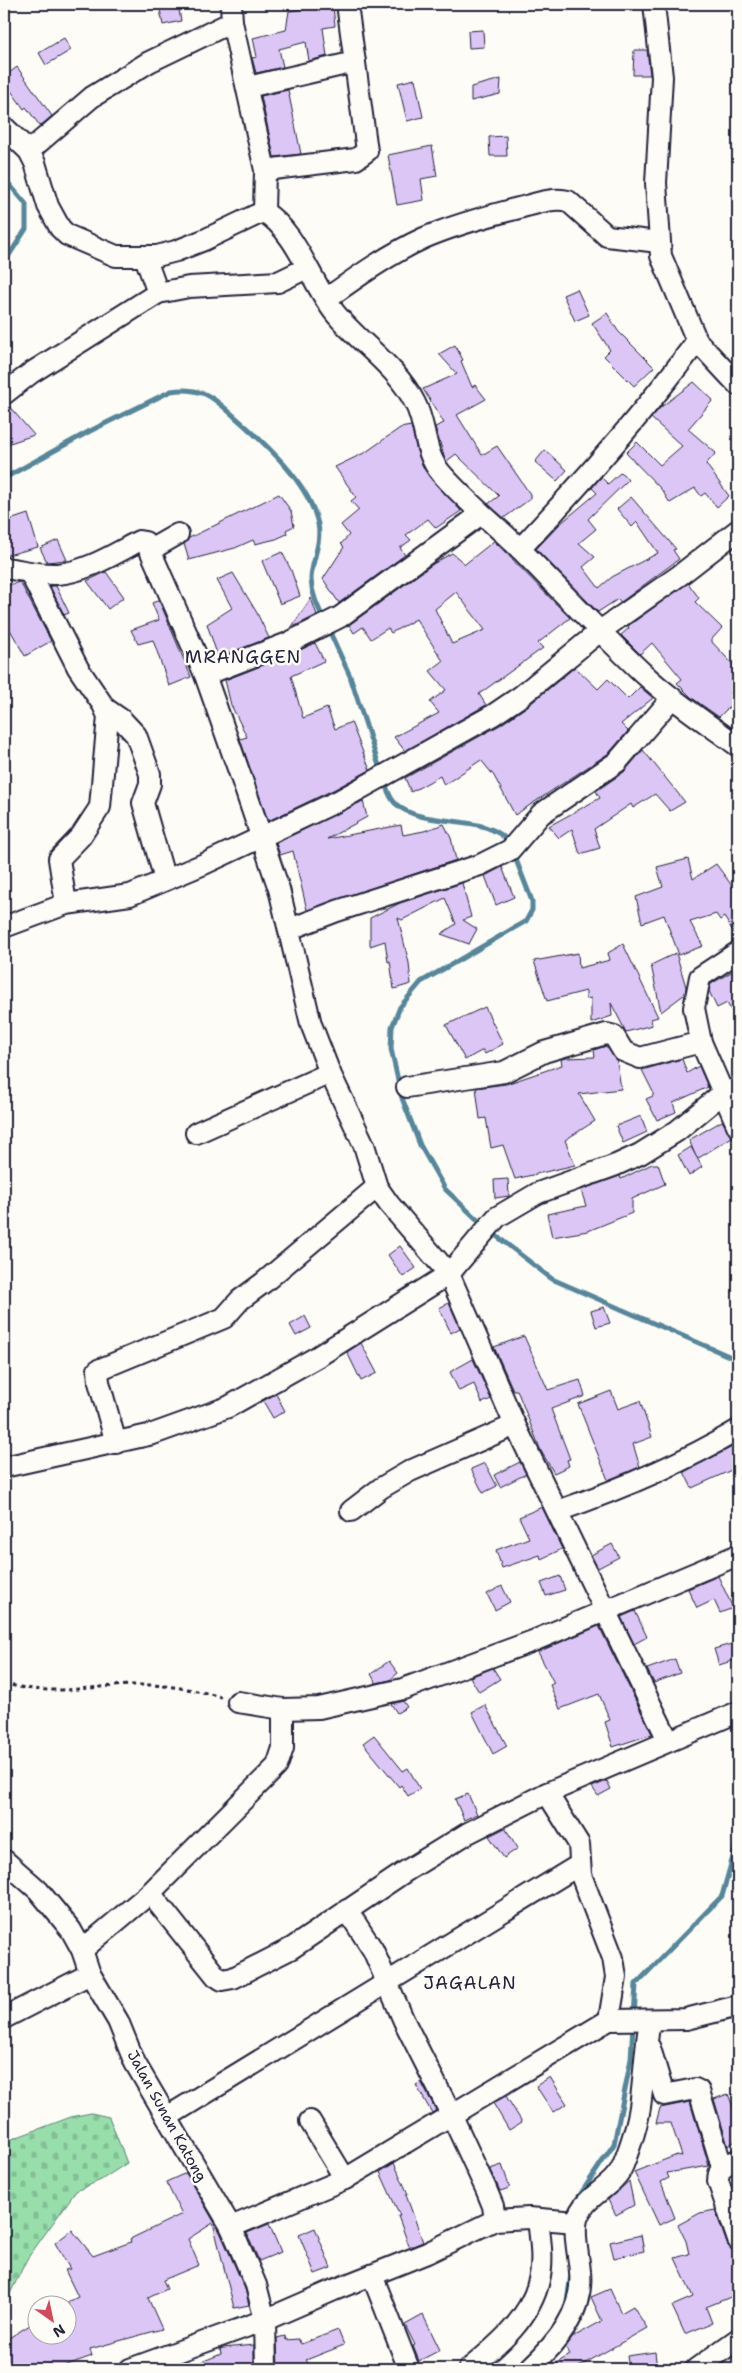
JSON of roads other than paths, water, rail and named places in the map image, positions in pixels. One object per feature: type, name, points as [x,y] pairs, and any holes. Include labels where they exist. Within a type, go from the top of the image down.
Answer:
[{"type":"street","points":[[265,170],[356,159],[365,154],[367,147],[347,4]]},
{"type":"street","points":[[654,4],[662,77],[656,184],[661,256],[697,341],[738,385]]},
{"type":"street","points":[[29,152],[92,97],[231,13],[265,170],[264,212]]},
{"type":"street","points":[[248,87],[355,62]]},
{"type":"street","points":[[4,127],[29,152],[35,163],[53,218],[67,235],[116,256],[157,256],[195,244],[264,212]]},
{"type":"street","points":[[326,299],[361,274],[422,239],[494,214],[547,201],[561,199],[568,202],[607,236],[660,242]]},
{"type":"street","points":[[264,212],[273,218],[286,232],[326,299],[344,322],[386,361],[416,403],[429,454],[434,463],[481,514],[520,549],[645,676],[738,746]]},
{"type":"street","points":[[145,257],[158,293]]},
{"type":"street","points":[[4,394],[31,373],[158,293],[189,287],[278,282],[307,268]]},
{"type":"street","points":[[520,549],[580,485],[673,373],[697,341]]},
{"type":"street","points":[[204,675],[315,630],[340,617],[481,514]]},
{"type":"street","points":[[4,927],[66,904],[130,894],[262,837],[340,800],[394,768],[493,715],[521,696],[600,631],[680,575],[738,530]]},
{"type":"street","points":[[150,550],[178,534]]},
{"type":"street","points":[[4,568],[30,573],[58,574],[80,569],[139,541],[145,542],[150,550],[204,675],[262,837],[290,929],[311,1024],[330,1073],[361,1137],[377,1187],[389,1204],[449,1274],[515,1425],[668,1740]]},
{"type":"street","points":[[30,573],[78,668],[106,709],[108,716],[100,808],[81,836],[59,859],[66,904]]},
{"type":"street","points":[[290,929],[337,911],[480,865],[510,850],[541,814],[617,762],[672,698]]},
{"type":"street","points":[[106,709],[122,720],[136,735],[150,774],[150,784],[143,802],[164,880]]},
{"type":"street","points":[[738,952],[700,977],[694,1008],[701,1042],[731,1090],[738,1127]]},
{"type":"street","points":[[407,1087],[504,1072],[544,1052],[606,1034],[614,1036],[623,1051],[640,1058],[701,1042]]},
{"type":"street","points":[[196,1133],[330,1073]]},
{"type":"street","points":[[4,1467],[153,1434],[228,1407],[317,1357],[449,1274],[497,1217],[538,1193],[616,1165],[640,1154],[677,1131],[731,1090]]},
{"type":"street","points":[[116,1443],[99,1382],[98,1370],[224,1318],[240,1300],[264,1284],[377,1187]]},
{"type":"street","points":[[351,1511],[381,1488],[410,1471],[515,1425]]},
{"type":"street","points":[[558,1511],[613,1492],[661,1471],[738,1430]]},
{"type":"street","points":[[238,1702],[283,1710],[319,1708],[403,1689],[533,1641],[738,1555]]},
{"type":"street","points":[[82,1950],[150,1893],[277,1766],[284,1748],[283,1710]]},
{"type":"street","points":[[150,1893],[216,1976],[226,1980],[292,1948],[347,1910],[468,1833],[547,1793],[668,1740],[738,1712]]},
{"type":"street","points":[[547,1793],[580,1844],[579,1865],[612,1958],[616,1977],[613,2020]]},
{"type":"street","name":"Jalan Sunan Katong","points":[[4,1860],[38,1890],[71,1930],[82,1950],[90,1974],[118,2021],[135,2063],[231,2227],[256,2286],[266,2320],[266,2369]]},
{"type":"street","points":[[166,2117],[252,2067],[579,1865]]},
{"type":"street","points":[[347,1910],[373,1950],[404,2021],[452,2116],[493,2206],[495,2220]]},
{"type":"street","points":[[4,2018],[90,1974]]},
{"type":"street","points":[[231,2227],[345,2180],[613,2020],[647,2026],[686,2019],[738,2006]]},
{"type":"street","points":[[647,2026],[664,2095],[695,2089],[698,2091],[730,2164],[718,2172],[718,2180],[738,2240]]},
{"type":"street","points":[[530,2369],[554,2346],[567,2328],[580,2291],[574,2221],[587,2202],[617,2176],[635,2130],[640,2108],[647,2026]]},
{"type":"street","points":[[310,2121],[345,2180]]},
{"type":"street","points":[[130,2369],[266,2320],[427,2254],[495,2220],[543,2219],[574,2221]]},
{"type":"street","points":[[469,2369],[506,2336],[532,2302],[540,2279],[543,2219]]},
{"type":"street","points":[[372,2275],[409,2369]]},
{"type":"street","points":[[696,2369],[738,2339]]},
{"type":"waterway","points":[[4,178],[26,204],[26,229],[4,263]]},
{"type":"waterway","points":[[4,476],[10,475],[90,431],[171,391],[188,390],[205,394],[225,408],[260,439],[285,465],[306,494],[318,524],[319,539],[311,580],[314,596],[324,620]]},
{"type":"waterway","points":[[328,628],[350,676],[381,772]]},
{"type":"waterway","points":[[384,780],[388,793],[394,802],[408,812],[423,817],[487,827],[500,834],[510,844]]},
{"type":"waterway","points":[[484,1226],[445,1189],[420,1145],[402,1098],[391,1049],[392,1027],[400,1007],[421,982],[526,921],[532,910],[532,901],[513,852]]},
{"type":"waterway","points":[[490,1231],[552,1279],[738,1360]]},
{"type":"waterway","points":[[634,2017],[636,1984],[722,1896],[738,1839]]},
{"type":"waterway","points":[[576,2201],[614,2144],[631,2059],[633,2025]]},
{"type":"waterway","points":[[566,2307],[571,2275]]},
{"type":"waterway","points":[[517,2369],[524,2362]]},
{"type":"district","name":"MRANGGEN","points":[[243,657]]},
{"type":"district","name":"JAGALAN","points":[[470,1983]]}]
